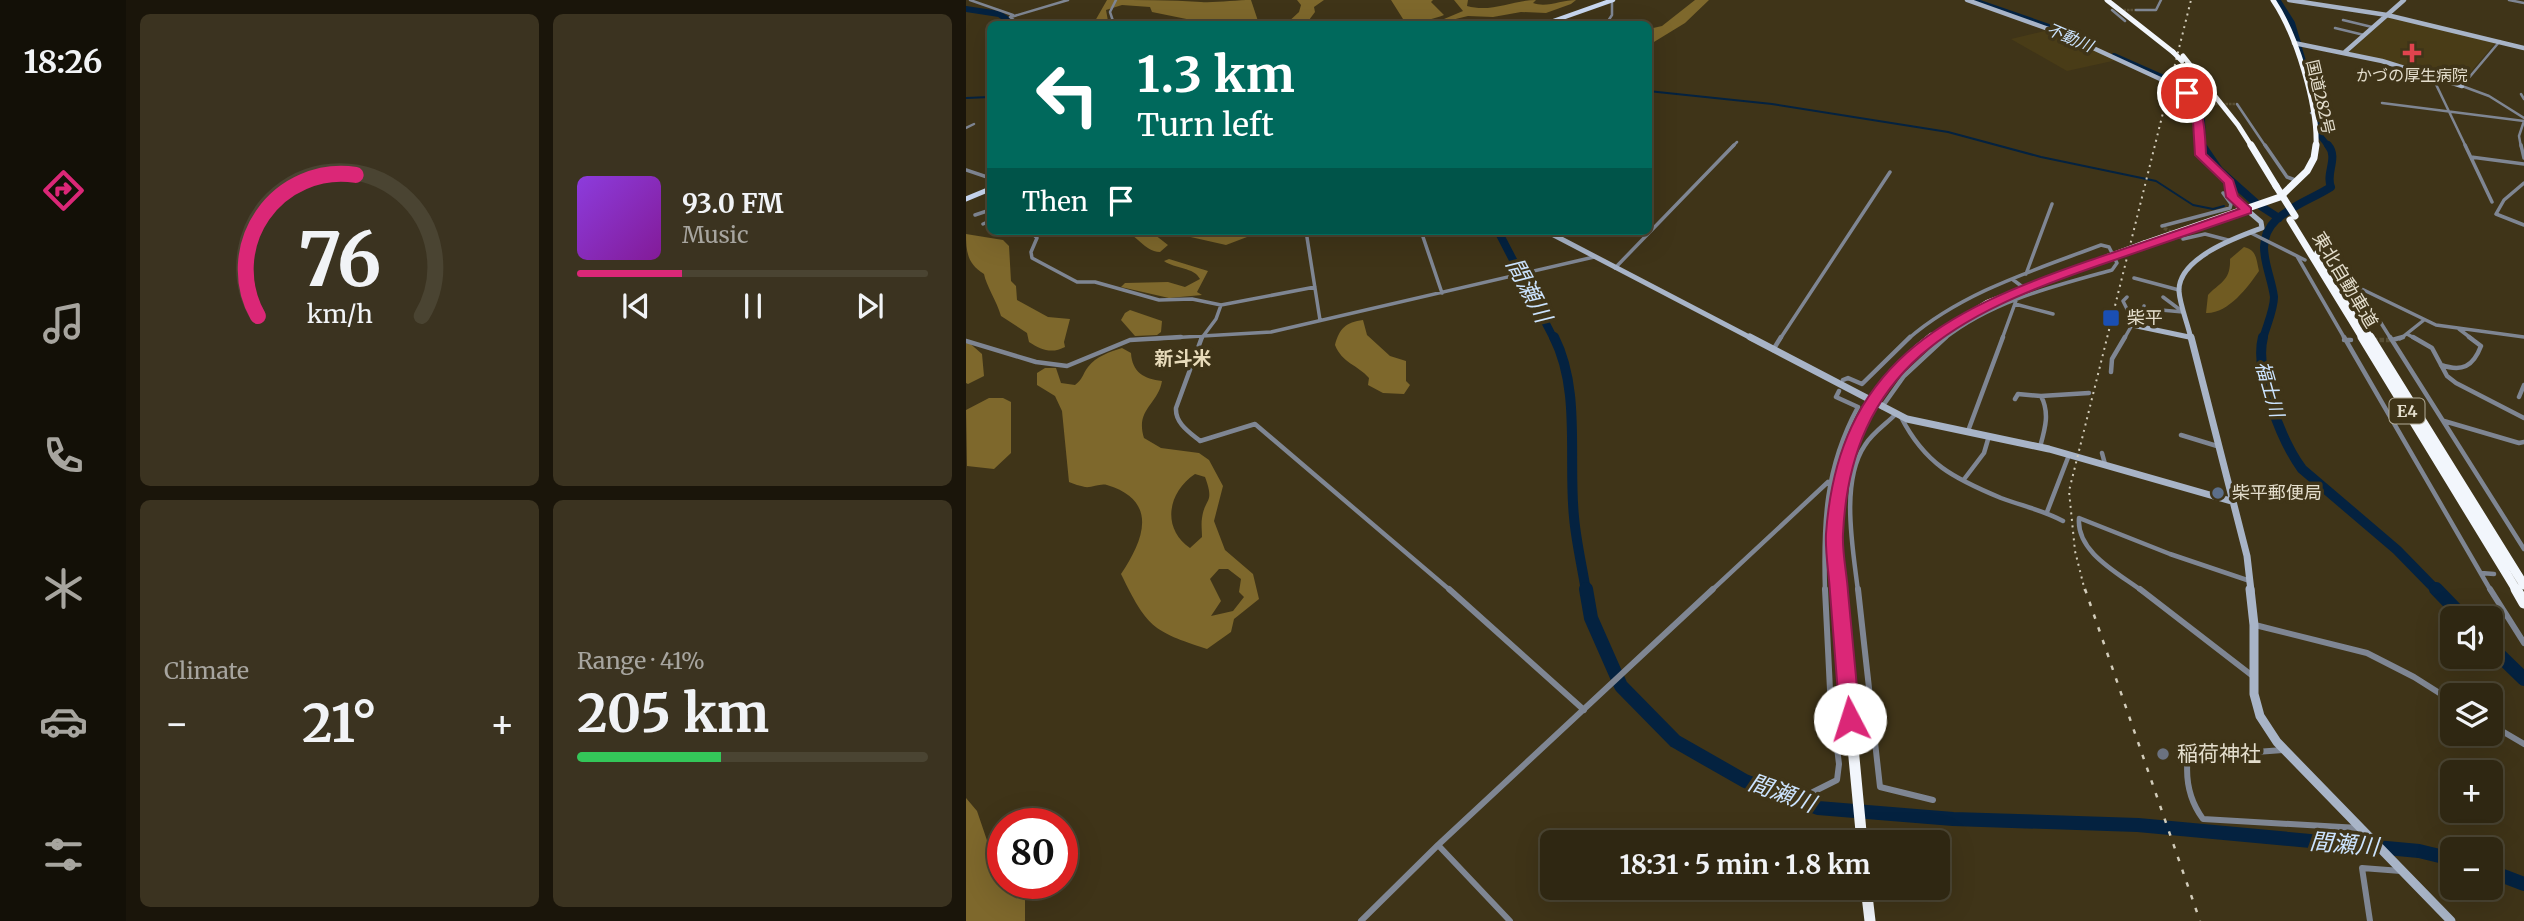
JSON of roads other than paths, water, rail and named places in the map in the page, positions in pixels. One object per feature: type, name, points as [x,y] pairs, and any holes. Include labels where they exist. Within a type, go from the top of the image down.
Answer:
[{"type":"highway","name":"東北自動車道","points":[[2109,0],[2174,50],[2223,113],[2274,188],[2524,603]]},
{"type":"highway","name":"国道282号","points":[[1861,830],[1835,561],[1835,536],[1846,456],[1855,433],[1878,405],[1898,369],[1924,343],[1966,315],[2016,295],[2024,288],[2144,244],[2247,211],[2280,197],[2300,182],[2316,154],[2317,142],[2294,43],[2287,21],[2273,0]]},
{"type":"highway","name":"東北自動車道","points":[[2292,218],[2524,585]]},
{"type":"highway","points":[[1868,900],[1870,921]]},
{"type":"main road","points":[[1553,21],[1612,0]]},
{"type":"main road","points":[[966,199],[987,190]]},
{"type":"street","points":[[970,0],[1013,15],[1010,18]]},
{"type":"street","points":[[1010,18],[1068,0]]},
{"type":"street","points":[[1112,21],[1110,8],[1116,0]]},
{"type":"street","points":[[1608,21],[1612,15],[1612,0]]},
{"type":"street","points":[[1967,0],[2005,12],[2095,48],[2187,93],[2198,121],[2200,152],[2229,182],[2231,194]]},
{"type":"street","points":[[2136,10],[2156,10],[2161,0]]},
{"type":"street","points":[[2289,0],[2387,15],[2524,48]]},
{"type":"street","points":[[2320,4],[2325,0]]},
{"type":"street","points":[[2345,52],[2404,0]]},
{"type":"street","points":[[2509,0],[2524,3]]},
{"type":"street","points":[[2116,10],[2112,10],[2125,21]]},
{"type":"street","points":[[1010,18],[1014,21]]},
{"type":"street","points":[[2343,20],[2372,27]]},
{"type":"street","points":[[2335,28],[2364,35]]},
{"type":"street","points":[[2462,86],[2500,41]]},
{"type":"street","points":[[2294,43],[2345,52],[2431,75],[2489,96],[2524,120]]},
{"type":"street","points":[[2431,75],[2492,202]]},
{"type":"street","points":[[2521,94],[2524,99]]},
{"type":"street","points":[[2191,102],[2208,104]]},
{"type":"street","points":[[2382,103],[2524,120]]},
{"type":"street","points":[[2237,104],[2287,177],[2300,182]]},
{"type":"street","points":[[2311,113],[2320,114]]},
{"type":"street","points":[[2524,120],[2519,133],[2524,158]]},
{"type":"street","points":[[966,128],[974,124]]},
{"type":"street","points":[[1652,230],[1737,142]]},
{"type":"street","points":[[2471,157],[2524,164]]},
{"type":"street","points":[[966,170],[987,177]]},
{"type":"street","points":[[1773,350],[1890,172]]},
{"type":"street","points":[[2524,183],[2504,200],[2496,211],[2496,214],[2524,225]]},
{"type":"street","points":[[2164,228],[2162,226],[2230,208],[2231,204],[2223,192],[2231,194],[2262,225],[2251,233],[2228,240],[2184,272],[2179,290],[2250,581],[2255,625],[2254,694],[2260,716],[2284,750],[2451,921]]},
{"type":"street","points":[[2026,275],[2052,204]]},
{"type":"street","points":[[975,215],[987,211]]},
{"type":"street","points":[[2251,233],[2305,260]]},
{"type":"street","points":[[2183,239],[2206,234],[2228,240]]},
{"type":"street","points":[[1034,235],[1037,238],[1031,252],[1032,258],[1077,282],[1095,282],[1159,300],[1192,299],[1221,305],[1315,287]]},
{"type":"street","points":[[1307,235],[1320,320]]},
{"type":"street","points":[[1422,235],[1442,293]]},
{"type":"street","points":[[1553,235],[1898,415],[2040,447],[2231,501]]},
{"type":"street","points":[[1615,268],[1647,235]]},
{"type":"street","points":[[1843,380],[1848,378],[1862,384],[1894,349],[1922,325],[1964,300],[2101,245],[2109,247],[2117,263],[2112,270],[2016,295],[1968,432]]},
{"type":"street","points":[[2297,256],[2480,573],[2524,643]]},
{"type":"street","points":[[966,341],[1036,362],[1067,366],[1130,340],[1270,332],[1594,257]]},
{"type":"street","points":[[2134,278],[2179,290]]},
{"type":"street","points":[[2012,279],[2024,288]]},
{"type":"street","points":[[2342,279],[2424,320],[2458,329],[2524,337]]},
{"type":"street","points":[[2359,288],[2524,549]]},
{"type":"street","points":[[2127,297],[2123,301],[2129,313],[2127,322],[2134,326],[2189,337]]},
{"type":"street","points":[[2163,297],[2184,312]]},
{"type":"street","points":[[2015,304],[2053,314]]},
{"type":"street","points":[[1221,305],[1220,315],[1203,334],[1175,405],[1176,416],[1187,431],[1200,441],[1255,424],[1434,576],[1584,709]]},
{"type":"street","points":[[2111,372],[2112,359],[2144,306]]},
{"type":"street","points":[[2161,310],[2184,312]]},
{"type":"street","points":[[2392,340],[2407,334],[2424,320]]},
{"type":"street","points":[[2440,365],[2459,371],[2476,359],[2481,346],[2458,329]]},
{"type":"street","points":[[2407,334],[2432,348],[2446,376],[2469,391],[2524,418]]},
{"type":"street","points":[[2344,340],[2351,340]]},
{"type":"street","points":[[2519,397],[2524,385]]},
{"type":"street","points":[[1813,792],[1836,780],[1839,764],[1828,664],[1822,561],[1828,482],[1838,448],[1858,407],[1836,397],[1839,391]]},
{"type":"street","points":[[2015,398],[2018,394],[2040,396],[2089,393]]},
{"type":"street","points":[[2040,396],[2046,404],[2047,412],[2040,447]]},
{"type":"street","points":[[1898,415],[1912,438],[1930,459],[1945,470],[2002,498],[2047,512],[2063,521]]},
{"type":"street","points":[[1898,415],[1865,444],[1861,453],[1850,495],[1850,538],[1880,787],[1933,800]]},
{"type":"street","points":[[2443,421],[2519,443],[2524,442]]},
{"type":"street","points":[[2181,435],[2217,446]]},
{"type":"street","points":[[1965,478],[1984,453],[1989,436]]},
{"type":"street","points":[[2102,453],[2105,465]]},
{"type":"street","points":[[2047,512],[2069,455]]},
{"type":"street","points":[[1362,921],[1438,845],[1828,482]]},
{"type":"street","points":[[2250,581],[2170,554],[2079,518],[2078,529],[2089,550],[2254,678]]},
{"type":"street","points":[[2480,573],[2494,574]]},
{"type":"street","points":[[2255,625],[2367,653],[2440,693]]},
{"type":"street","points":[[2503,732],[2524,744]]},
{"type":"street","points":[[2284,750],[2192,753],[2188,756],[2185,771],[2196,811],[2203,819],[2365,831]]},
{"type":"street","points":[[1438,845],[1510,921]]},
{"type":"street","points":[[2370,921],[2362,868],[2405,872]]},
{"type":"waterway","name":"不動川","points":[[1974,1],[2052,28]]},
{"type":"waterway","name":"福士川","points":[[2278,1],[2292,23],[2298,43]]},
{"type":"waterway","name":"間瀬川","points":[[966,9],[999,14],[1010,21]]},
{"type":"waterway","name":"福士川","points":[[2298,45],[2307,74]]},
{"type":"waterway","name":"不動川","points":[[2114,56],[2166,79]]},
{"type":"waterway","name":"不動川","points":[[2173,82],[2186,89],[2195,101]]},
{"type":"waterway","points":[[1652,91],[1772,104],[1948,132],[2041,157],[2156,181],[2193,205],[2213,209],[2224,206]]},
{"type":"waterway","points":[[966,98],[987,97]]},
{"type":"waterway","name":"福士川","points":[[2314,103],[2321,137],[2329,147]]},
{"type":"waterway","name":"不動川","points":[[2196,104],[2202,120],[2203,146]]},
{"type":"waterway","name":"福士川","points":[[2279,218],[2331,187],[2332,155],[2328,145]]},
{"type":"waterway","name":"不動川","points":[[2203,146],[2219,170],[2256,203]]},
{"type":"waterway","name":"不動川","points":[[2262,207],[2279,218]]},
{"type":"waterway","name":"福士川","points":[[2263,339],[2274,297],[2265,257],[2265,238],[2279,218]]},
{"type":"waterway","name":"間瀬川","points":[[1500,235],[1554,339]]},
{"type":"waterway","name":"間瀬川","points":[[1554,337],[1568,379],[1571,402],[1574,517],[1586,591]]},
{"type":"waterway","name":"福士川","points":[[2263,337],[2262,368],[2271,405],[2286,441],[2302,469],[2397,550],[2437,591]]},
{"type":"waterway","name":"間瀬川","points":[[1586,589],[1591,618],[1621,686],[1675,741],[1745,781],[1818,808],[1953,819],[2138,825],[2419,851],[2440,856]]},
{"type":"waterway","name":"福士川","points":[[2436,589],[2452,606]]},
{"type":"waterway","name":"福士川","points":[[2503,659],[2524,679]]},
{"type":"waterway","name":"間瀬川","points":[[2503,876],[2524,884]]},
{"type":"tunnel","points":[[2120,10],[2136,10]]},
{"type":"tunnel","points":[[2208,104],[2237,104]]},
{"type":"tunnel","points":[[2164,228],[2183,239]]},
{"type":"tunnel","points":[[2373,340],[2391,340]]},
{"type":"railway","points":[[2085,591],[2075,551],[2069,491],[2191,0]]},
{"type":"railway","points":[[2085,589],[2200,921]]},
{"type":"place","name":"かづの厚生病院","points":[[2412,53]]},
{"type":"place","name":"柴平","points":[[2111,318]]},
{"type":"place","name":"柴平郵便局","points":[[2218,493]]},
{"type":"place","name":"稲荷神社","points":[[2163,754]]},
{"type":"district","name":"新斗米","points":[[1183,358]]}]
